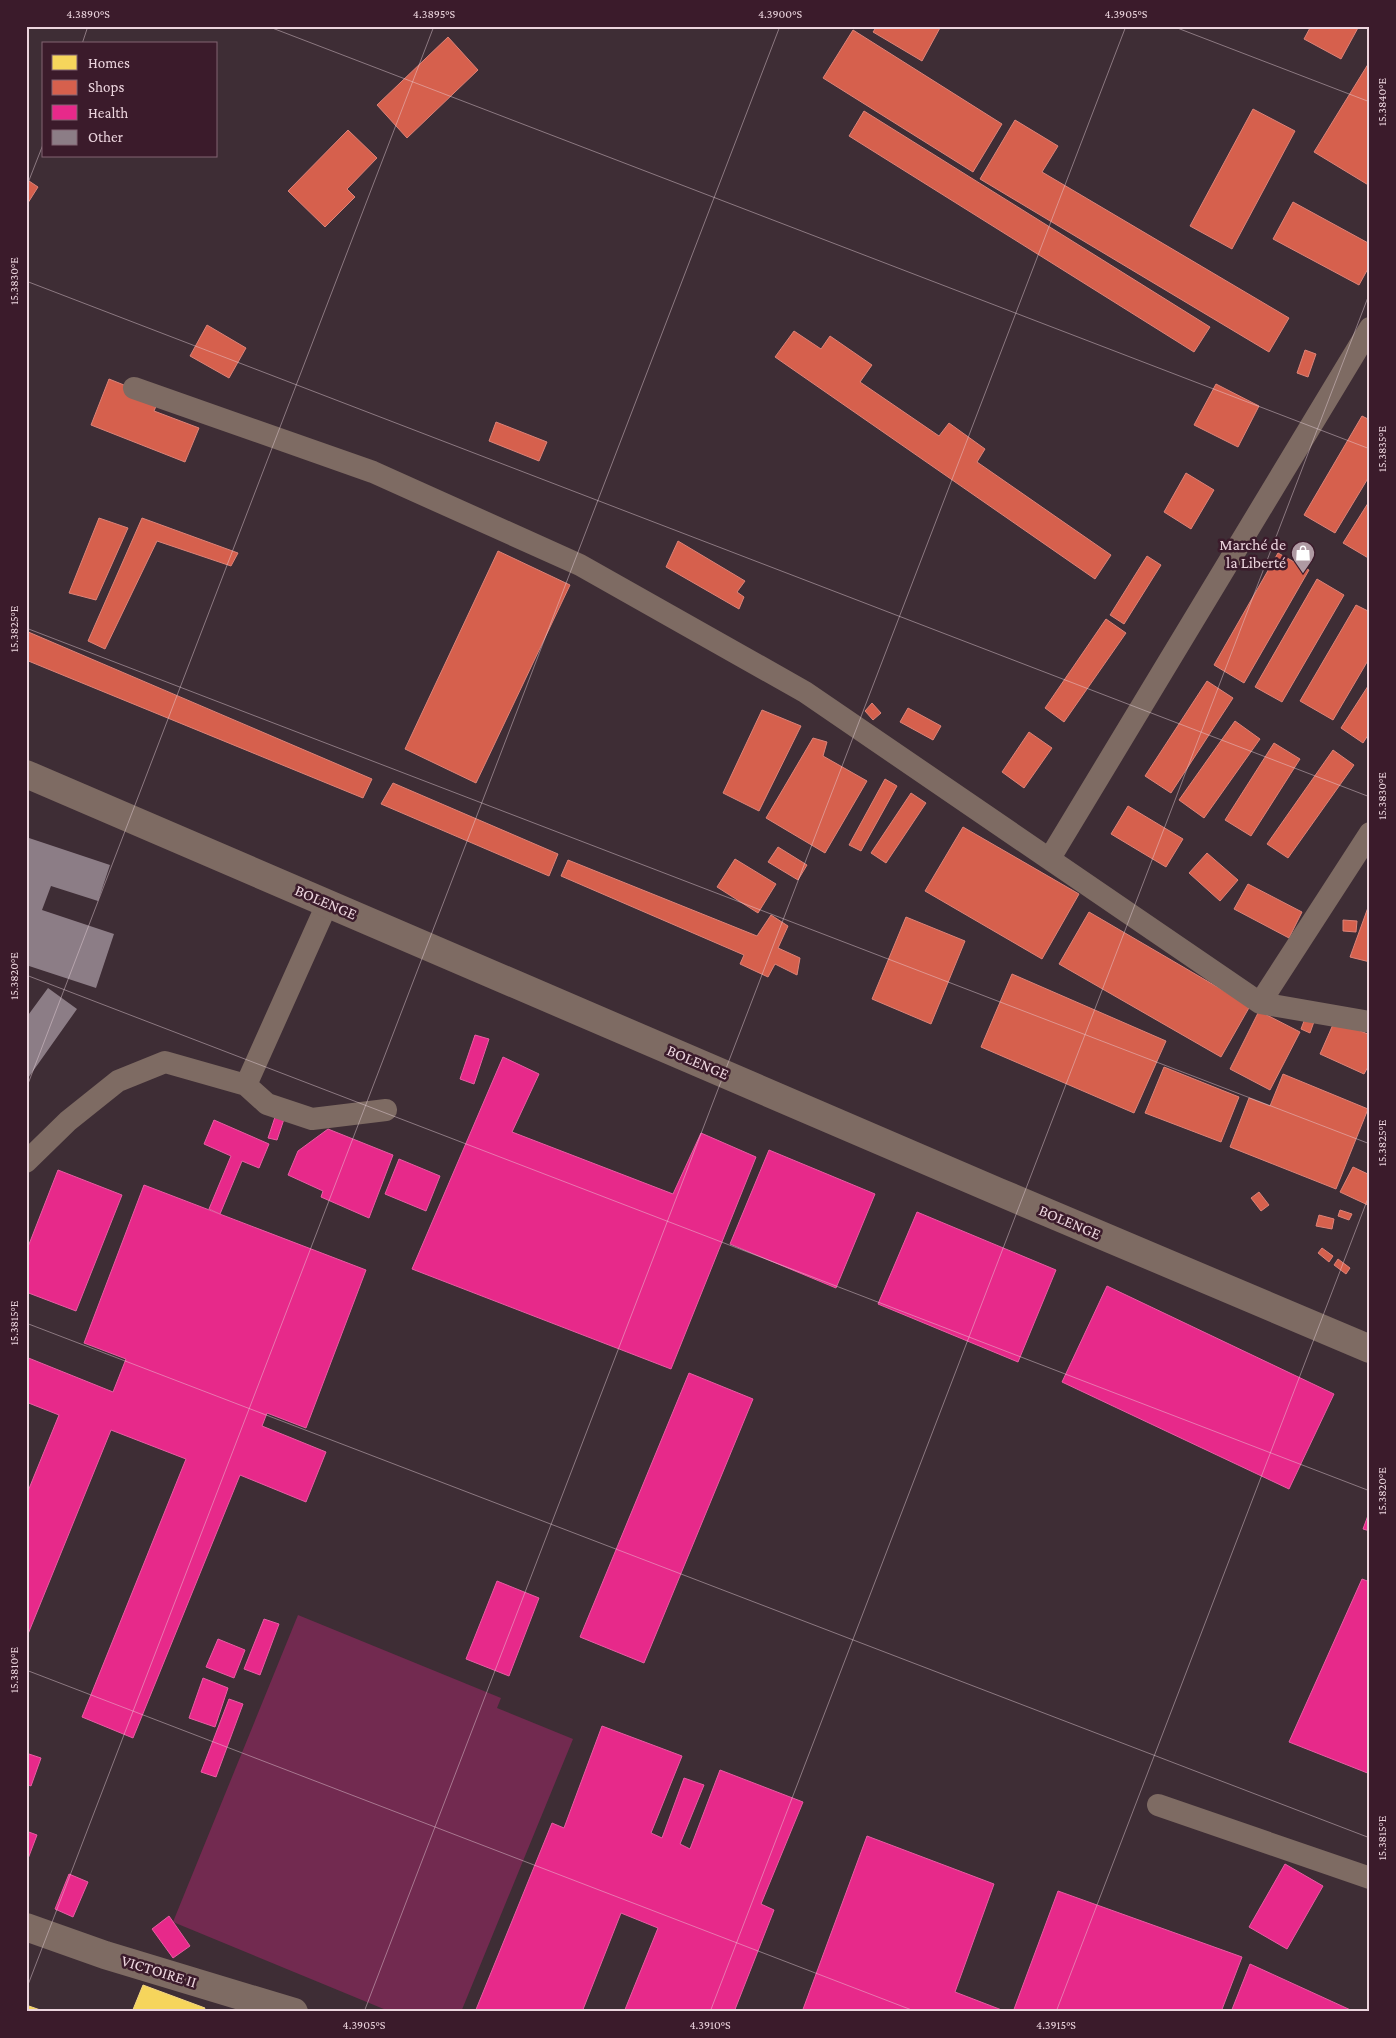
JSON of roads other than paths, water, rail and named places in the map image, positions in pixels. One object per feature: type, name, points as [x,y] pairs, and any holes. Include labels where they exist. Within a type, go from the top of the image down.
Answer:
[{"type":"street","name":"BOLENGE","points":[[26,774],[1370,1349]]},
{"type":"street","name":"VICTOIRE II","points":[[26,1928],[105,1955],[294,2012]]},
{"type":"lane","points":[[1050,858],[1370,328]]},
{"type":"lane","points":[[134,388],[373,472],[580,564],[806,692],[1260,1003],[1370,1022]]},
{"type":"lane","points":[[1260,1003],[1370,833]]},
{"type":"lane","points":[[246,1086],[328,902]]},
{"type":"lane","points":[[26,1162],[68,1121],[118,1081],[165,1062],[246,1086],[267,1104],[312,1119],[386,1110]]},
{"type":"lane","points":[[1158,1805],[1370,1878]]},
{"type":"place","name":"Marché de la Liberté","points":[[1303,574]]}]
